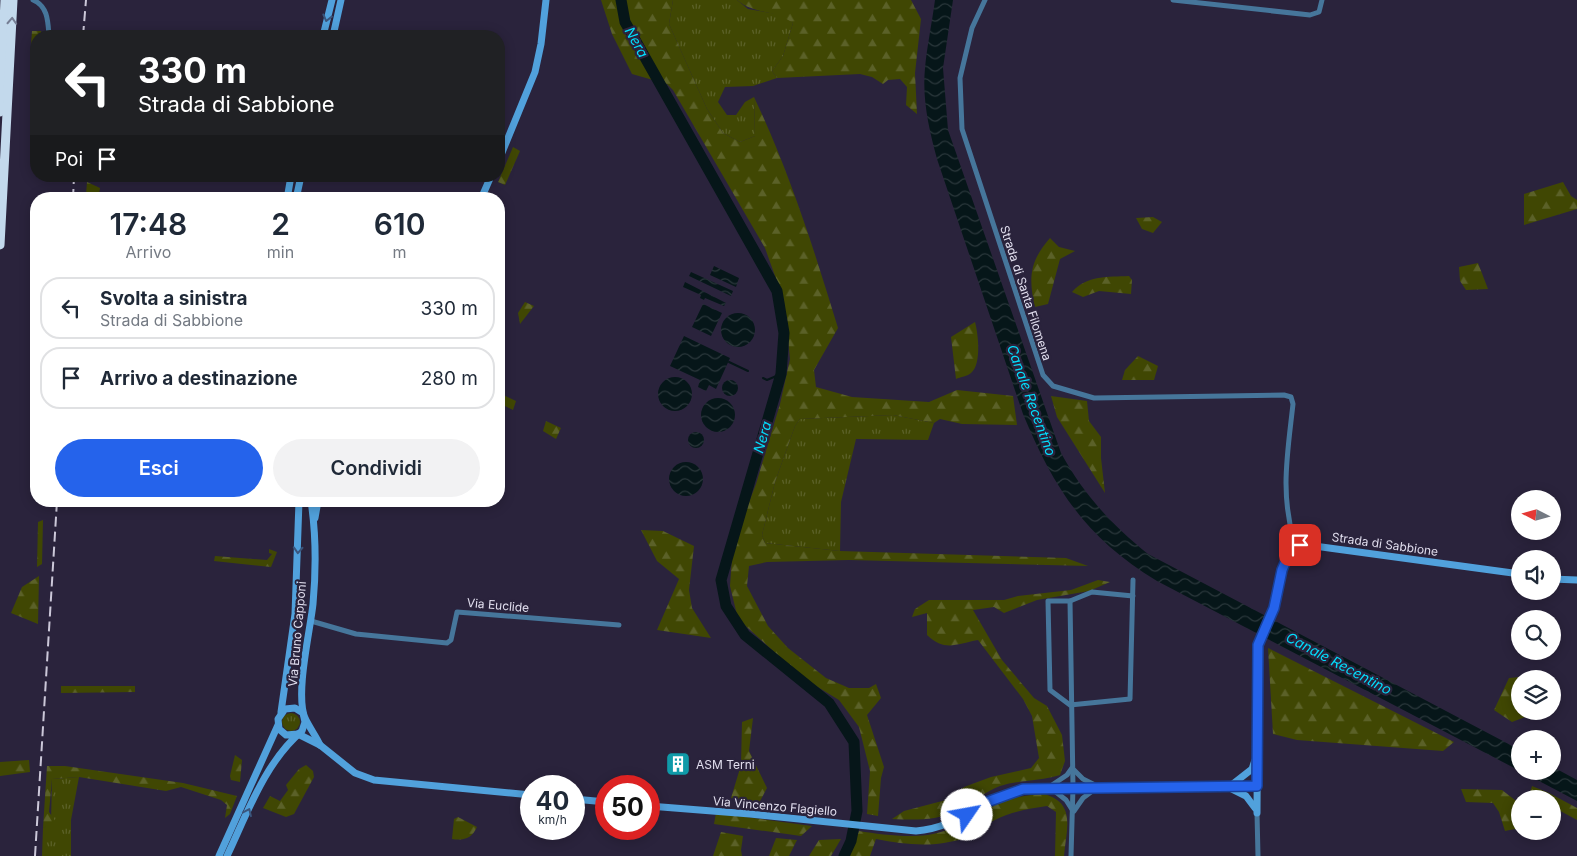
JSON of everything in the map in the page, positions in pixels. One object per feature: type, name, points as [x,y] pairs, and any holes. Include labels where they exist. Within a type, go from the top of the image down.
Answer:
[{"type":"highway","points":[[0,112],[5,0]]},
{"type":"highway","points":[[0,245],[13,0]]},
{"type":"main road","points":[[324,30],[332,0]]},
{"type":"main road","points":[[334,30],[341,0]]},
{"type":"main road","points":[[505,145],[535,72],[541,44],[546,0]]},
{"type":"main road","name":"Via Bruno Capponi","points":[[281,712],[296,614],[299,507]]},
{"type":"main road","name":"Via Bruno Capponi","points":[[305,718],[302,680],[311,621],[314,523],[312,507]]},
{"type":"main road","points":[[314,523],[317,507]]},
{"type":"main road","points":[[299,520],[307,517],[314,523]]},
{"type":"main road","name":"Strada di Sabbione","points":[[1295,546],[1307,545],[1511,573]]},
{"type":"main road","points":[[1257,813],[1257,662],[1260,638],[1272,614],[1282,570],[1290,551],[1295,546]]},
{"type":"main road","points":[[1561,579],[1577,580]]},
{"type":"main road","points":[[219,856],[278,726],[278,718],[281,712],[295,708],[305,718],[320,745]]},
{"type":"main road","points":[[227,856],[254,799],[281,752],[304,727],[305,718]]},
{"type":"main road","points":[[278,726],[286,735],[298,734],[320,745],[345,767],[374,780],[520,794]]},
{"type":"main road","points":[[1257,813],[1252,801],[1229,788],[1252,769],[1258,753]]},
{"type":"main road","name":"Via Vincenzo Flagiello","points":[[660,807],[916,831],[943,827],[1005,794],[1023,789],[1073,787],[1229,788],[1257,786]]},
{"type":"street","name":"Strada di Santa Filomena","points":[[985,0],[972,28],[960,78],[962,129],[1043,375],[1053,386],[1094,398],[1284,395],[1291,397],[1293,404],[1284,493],[1288,523],[1295,546]]},
{"type":"street","points":[[1173,0],[1310,15],[1319,12],[1322,0]]},
{"type":"street","points":[[37,1],[46,11],[48,30]]},
{"type":"street","points":[[1132,596],[1092,592],[1070,601],[1048,601],[1050,690],[1070,705],[1130,699],[1133,580]]},
{"type":"street","points":[[1070,601],[1070,705],[1073,787],[1072,856]]},
{"type":"street","name":"Via Euclide","points":[[311,621],[356,634],[446,643],[450,640],[457,612],[619,625]]},
{"type":"street","points":[[1072,768],[1076,775],[1100,787]]},
{"type":"street","points":[[1072,768],[1067,775],[1049,788],[1066,800],[1073,812]]},
{"type":"street","points":[[1073,812],[1083,798],[1100,787]]},
{"type":"street","points":[[1257,813],[1258,856]]},
{"type":"green space","points":[[601,0],[673,0],[669,24],[707,109],[723,133],[740,142],[755,136],[754,97],[779,153],[820,269],[838,328],[814,370],[816,387],[852,397],[929,402],[957,390],[1013,396],[1017,425],[962,424],[940,419],[934,423],[893,415],[800,419],[795,426],[775,482],[762,535],[765,543],[840,551],[1066,558],[1088,566],[849,560],[767,562],[749,566],[747,586],[768,626],[788,648],[826,678],[849,688],[869,688],[876,684],[881,698],[867,715],[884,767],[881,778],[878,816],[867,814],[870,771],[859,727],[839,700],[803,678],[738,619],[730,586],[733,544],[756,484],[780,404],[790,359],[784,301],[765,248],[673,90],[667,84],[632,74],[612,34]]},
{"type":"green space","points":[[673,0],[737,0],[748,9],[783,15],[793,23],[783,56],[772,71],[777,78],[753,86],[725,87],[718,102],[727,115],[736,115],[745,102],[754,97],[755,136],[740,142],[723,133],[707,109],[669,24]]},
{"type":"green space","points":[[737,0],[911,0],[921,19],[915,73],[917,114],[906,105],[907,87],[900,79],[888,80],[883,84],[872,77],[860,74],[777,78],[772,71],[783,56],[793,23],[779,16],[751,8]]},
{"type":"green space","points":[[513,147],[520,151],[505,185],[498,182],[505,182],[505,166]]},
{"type":"green space","points":[[87,182],[100,188],[99,192],[86,192]]},
{"type":"green space","points":[[1563,182],[1571,196],[1577,200],[1577,209],[1524,225],[1524,194]]},
{"type":"green space","points":[[1153,217],[1162,222],[1153,233],[1142,229],[1136,218]]},
{"type":"green space","points":[[1050,238],[1059,247],[1075,251],[1060,259],[1048,304],[1035,307],[1031,278],[1032,270],[1038,254]]},
{"type":"green space","points":[[1478,263],[1488,289],[1466,290],[1460,281],[1459,267]]},
{"type":"green space","points":[[1129,276],[1132,280],[1131,294],[1099,291],[1083,297],[1072,292],[1084,282],[1098,278]]},
{"type":"green space","points":[[525,302],[534,306],[520,324],[518,313]]},
{"type":"green space","points":[[975,322],[978,341],[977,363],[971,373],[956,379],[951,337]]},
{"type":"green space","points":[[1138,356],[1158,366],[1154,380],[1122,380],[1125,370]]},
{"type":"green space","points":[[505,396],[516,401],[513,410],[505,406]]},
{"type":"green space","points":[[1051,396],[1087,401],[1089,421],[1101,437],[1105,493],[1057,417]]},
{"type":"green space","points":[[893,415],[934,423],[928,440],[856,439],[841,502],[840,551],[765,543],[762,535],[775,482],[795,426],[800,419]]},
{"type":"green space","points":[[546,421],[561,428],[556,439],[543,431]]},
{"type":"green space","points":[[43,520],[42,564],[37,567],[38,522]]},
{"type":"green space","points":[[641,530],[663,531],[694,546],[689,590],[692,608],[711,638],[657,630],[679,579],[657,561]]},
{"type":"green space","points":[[269,549],[277,552],[271,567],[214,561],[215,556],[267,560],[272,554],[269,553]]},
{"type":"green space","points":[[39,576],[38,624],[11,613],[22,587]]},
{"type":"green space","points":[[1098,580],[1110,582],[1089,591],[1037,600],[1004,613],[994,607],[973,610],[1002,660],[1034,698],[1047,706],[1062,735],[1065,761],[1060,775],[1000,786],[988,791],[962,808],[941,817],[917,820],[892,819],[904,811],[946,800],[964,787],[991,777],[1031,768],[1039,758],[1032,716],[1023,699],[978,640],[957,645],[939,644],[927,635],[927,613],[912,617],[915,609],[929,600],[1004,600],[1018,596],[1071,590]]},
{"type":"green space","points":[[1268,648],[1454,742],[1443,751],[1297,740],[1273,734]]},
{"type":"green space","points":[[1509,678],[1511,678],[1511,720],[1517,720],[1512,722],[1494,710]]},
{"type":"green space","points":[[61,686],[135,686],[135,692],[61,693]]},
{"type":"green space","points":[[291,713],[297,716],[300,722],[297,728],[291,731],[285,728],[282,722],[285,716]]},
{"type":"green space","points":[[753,718],[749,751],[767,788],[759,803],[731,798],[741,765],[742,722]]},
{"type":"green space","points":[[235,755],[242,760],[240,782],[231,780],[230,776]]},
{"type":"green space","points":[[29,760],[30,772],[0,776],[0,762]]},
{"type":"green space","points":[[306,765],[313,771],[314,777],[294,814],[286,817],[263,808],[270,796],[280,801],[288,790],[286,785],[299,769]]},
{"type":"green space","points":[[47,766],[65,766],[183,783],[237,796],[230,814],[225,818],[227,805],[221,800],[181,787],[166,791],[79,777],[52,779],[49,812],[56,822],[43,828]]},
{"type":"green space","points":[[79,777],[71,820],[71,856],[42,856],[43,828],[51,823],[52,779]]},
{"type":"green space","points":[[1532,786],[1542,790],[1531,790]]},
{"type":"green space","points":[[1461,789],[1502,790],[1511,797],[1511,830],[1505,831],[1499,812],[1493,803],[1466,802]]},
{"type":"green space","points":[[1044,794],[1054,798],[1065,811],[1067,827],[1064,856],[1055,856],[1056,812],[1047,806],[1008,814],[965,838],[954,841],[921,844],[876,839],[870,856],[849,856],[859,831],[902,836],[934,834],[955,826],[985,809],[1006,800]]},
{"type":"green space","points":[[1561,799],[1577,808],[1577,820],[1561,811]]},
{"type":"green space","points":[[716,813],[812,826],[801,836],[714,824]]},
{"type":"green space","points":[[458,817],[477,827],[473,834],[460,840],[452,839],[454,819]]},
{"type":"green space","points":[[721,832],[743,836],[742,856],[713,856]]},
{"type":"green space","points":[[776,838],[797,840],[789,856],[769,856]]},
{"type":"green space","points":[[841,839],[831,856],[809,856],[819,840]]},
{"type":"water","name":"Canale Recentino","points":[[935,0],[953,0],[943,68],[948,130],[1061,453],[1089,496],[1110,520],[1148,554],[1511,745],[1511,766],[1157,581],[1132,565],[1110,547],[1075,509],[1047,466],[1023,414],[937,159],[931,137],[924,92],[927,51]]},
{"type":"water","points":[[714,266],[739,278],[736,287],[710,275]]},
{"type":"water","points":[[691,272],[733,291],[731,296],[689,276]]},
{"type":"water","points":[[685,282],[726,303],[724,306],[705,298],[704,300],[700,298],[701,295],[683,287]]},
{"type":"water","points":[[703,304],[722,313],[711,336],[692,327]]},
{"type":"water","points":[[738,313],[745,314],[750,318],[754,323],[754,337],[750,342],[745,346],[738,347],[731,346],[726,342],[722,337],[721,330],[722,323],[726,318],[731,314]]},
{"type":"water","points":[[684,336],[730,358],[716,389],[709,385],[706,391],[698,387],[700,380],[670,366]]},
{"type":"water","points":[[675,377],[682,378],[687,382],[691,387],[691,401],[687,406],[682,410],[675,411],[668,410],[663,406],[659,401],[658,394],[659,387],[663,382],[668,378]]},
{"type":"water","points":[[730,380],[736,382],[738,388],[736,394],[730,396],[724,394],[722,388],[724,382]]},
{"type":"water","points":[[718,398],[725,399],[730,403],[734,408],[734,422],[730,427],[725,431],[718,432],[711,431],[706,427],[702,422],[701,415],[702,408],[706,403],[711,399]]},
{"type":"water","points":[[696,432],[704,440],[696,448],[688,440]]},
{"type":"water","points":[[686,462],[693,463],[698,467],[702,472],[702,486],[698,491],[693,495],[686,496],[679,495],[674,491],[670,486],[669,479],[670,472],[674,467],[679,463]]},
{"type":"water","points":[[1561,771],[1577,780],[1577,801],[1561,793],[1561,790],[1556,790],[1537,780],[1561,780]]},
{"type":"waterway","name":"Nera","points":[[621,0],[625,22],[777,291],[784,333],[781,374],[721,580],[726,606],[745,635],[829,703],[854,742],[857,811],[851,841],[844,856]]},
{"type":"waterway","points":[[729,362],[748,371]]},
{"type":"waterway","points":[[763,378],[767,380],[781,374]]},
{"type":"railway","points":[[84,30],[86,0]]},
{"type":"railway","points":[[73,192],[74,182]]},
{"type":"railway","points":[[35,856],[57,507]]},
{"type":"place","name":"ASM Terni","points":[[678,764]]},
{"type":"route","points":[[967,815],[987,802],[1023,789],[1073,787],[1229,788],[1257,786],[1258,645],[1274,608],[1282,570],[1290,551],[1295,546],[1300,545]]}]
